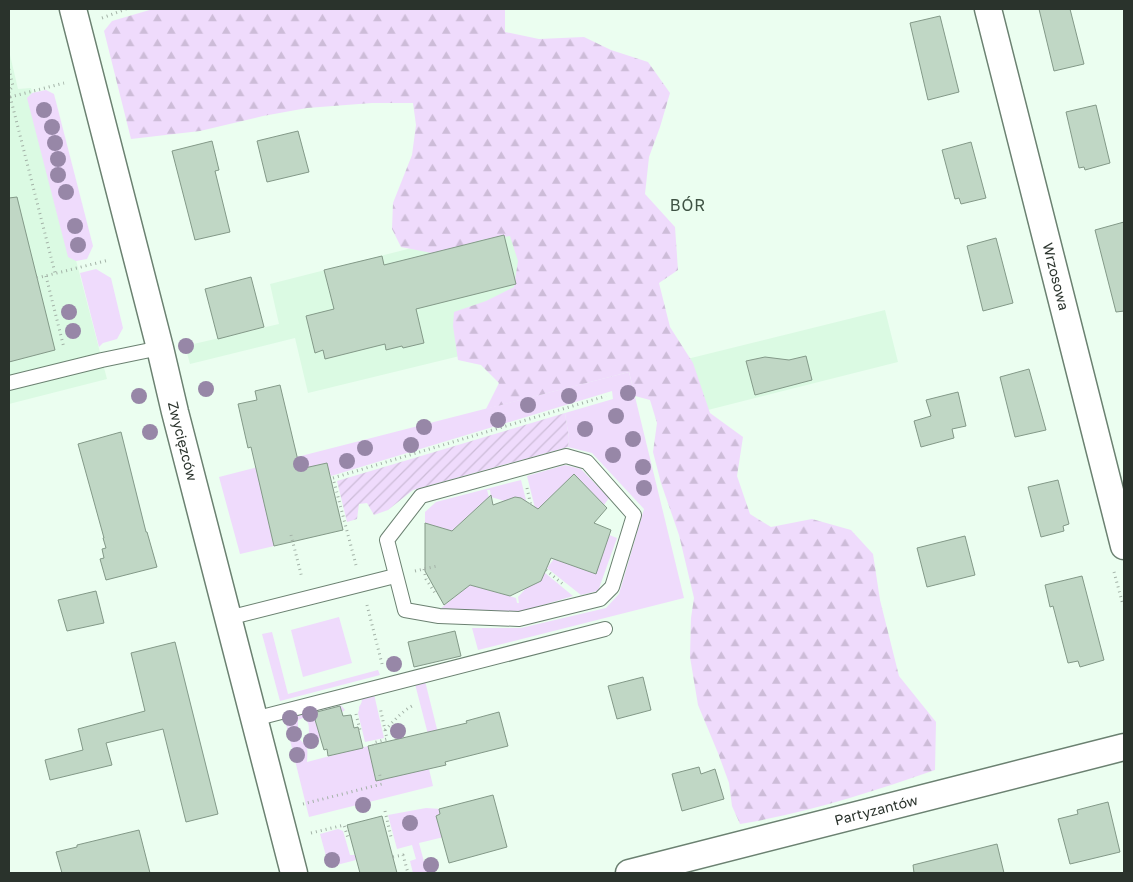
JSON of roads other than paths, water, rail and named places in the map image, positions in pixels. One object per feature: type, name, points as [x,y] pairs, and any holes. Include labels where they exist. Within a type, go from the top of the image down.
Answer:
[{"type":"street","name":"Zwycięzców","points":[[74,9],[175,412],[294,873]]},
{"type":"street","name":"Wrzosowa","points":[[988,9],[1124,546]]},
{"type":"street","name":"Partyzantów","points":[[629,873],[1124,747]]},
{"type":"lane","points":[[9,383],[160,348]]},
{"type":"lane","points":[[566,456],[587,462],[634,515],[612,587],[600,599],[519,619],[440,616],[404,610],[396,576],[387,540],[421,496],[566,456]]},
{"type":"lane","points":[[228,618],[396,576]]},
{"type":"lane","points":[[254,719],[604,629]]},
{"type":"district","name":"BÓR","points":[[688,205]]}]
